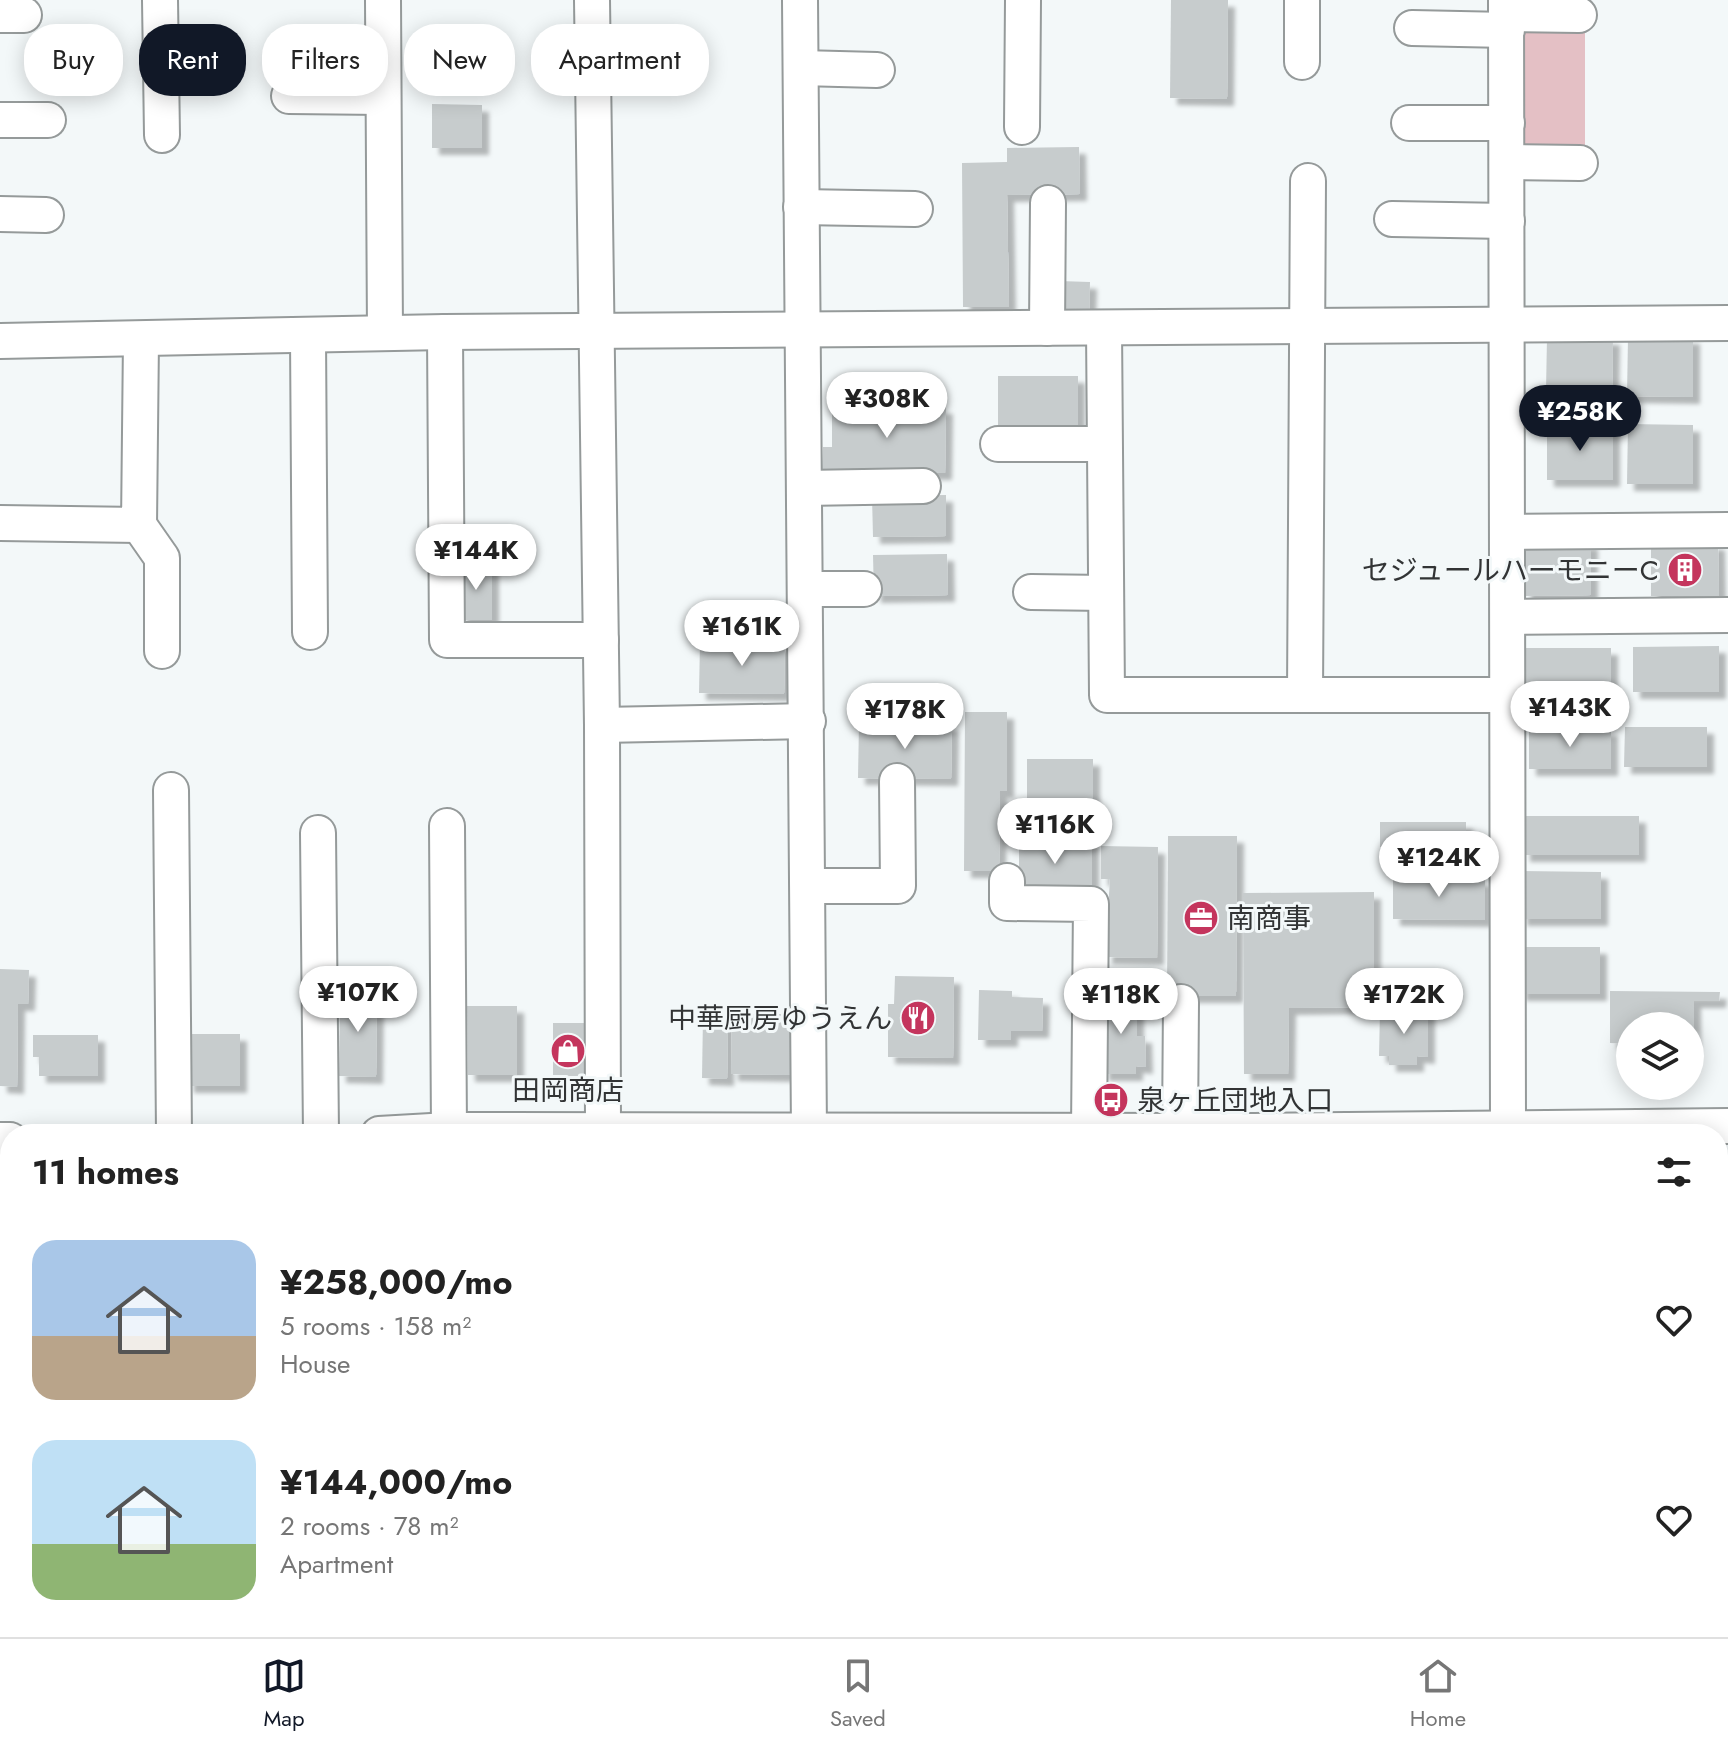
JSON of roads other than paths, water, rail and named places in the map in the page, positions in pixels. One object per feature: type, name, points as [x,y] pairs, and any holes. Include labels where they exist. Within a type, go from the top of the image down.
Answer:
[{"type":"street","points":[[160,0],[162,135]]},
{"type":"street","points":[[383,0],[385,333]]},
{"type":"street","points":[[592,0],[594,331],[602,725],[603,1124]]},
{"type":"street","points":[[800,0],[809,1124]]},
{"type":"street","points":[[1022,127],[1023,0]]},
{"type":"street","points":[[1302,0],[1302,62]]},
{"type":"street","points":[[1506,15],[1508,1124]]},
{"type":"street","points":[[1412,28],[1506,15],[1579,15]]},
{"type":"street","points":[[801,68],[877,70]]},
{"type":"street","points":[[289,96],[383,97]]},
{"type":"street","points":[[0,120],[48,120]]},
{"type":"street","points":[[1409,123],[1507,123]]},
{"type":"street","points":[[1507,162],[1580,163]]},
{"type":"street","points":[[1305,695],[1308,181]]},
{"type":"street","points":[[1047,328],[1048,203]]},
{"type":"street","points":[[801,207],[915,209]]},
{"type":"street","points":[[0,214],[46,215]]},
{"type":"street","points":[[1392,219],[1507,221]]},
{"type":"street","points":[[0,341],[445,332],[1728,323]]},
{"type":"street","points":[[1104,328],[1107,695],[1508,695]]},
{"type":"street","points":[[445,332],[447,640],[601,640]]},
{"type":"street","points":[[308,337],[310,632]]},
{"type":"street","points":[[141,339],[139,525],[162,558],[162,651]]},
{"type":"street","points":[[998,444],[1104,444]]},
{"type":"street","points":[[804,488],[923,486]]},
{"type":"street","points":[[0,523],[139,525]]},
{"type":"street","points":[[1508,532],[1728,530]]},
{"type":"street","points":[[805,589],[864,589]]},
{"type":"street","points":[[1031,592],[1106,593]]},
{"type":"street","points":[[1508,617],[1728,615]]},
{"type":"street","points":[[602,725],[808,721]]},
{"type":"street","points":[[809,886],[898,886],[897,781]]},
{"type":"street","points":[[171,790],[174,1124]]},
{"type":"street","points":[[447,826],[449,1124]]},
{"type":"street","points":[[318,833],[321,1124]]},
{"type":"street","points":[[1007,881],[1007,903],[1091,904],[1089,1124]]},
{"type":"street","points":[[1180,1124],[1181,1002]]},
{"type":"place","name":"セジュールハーモニーC","points":[[1685,570]]},
{"type":"place","name":"南商事","points":[[1201,918]]},
{"type":"place","name":"中華厨房ゆうえん","points":[[918,1018]]},
{"type":"place","name":"田岡商店","points":[[568,1051]]},
{"type":"place","name":"泉ヶ丘団地入口","points":[[1111,1100]]}]
